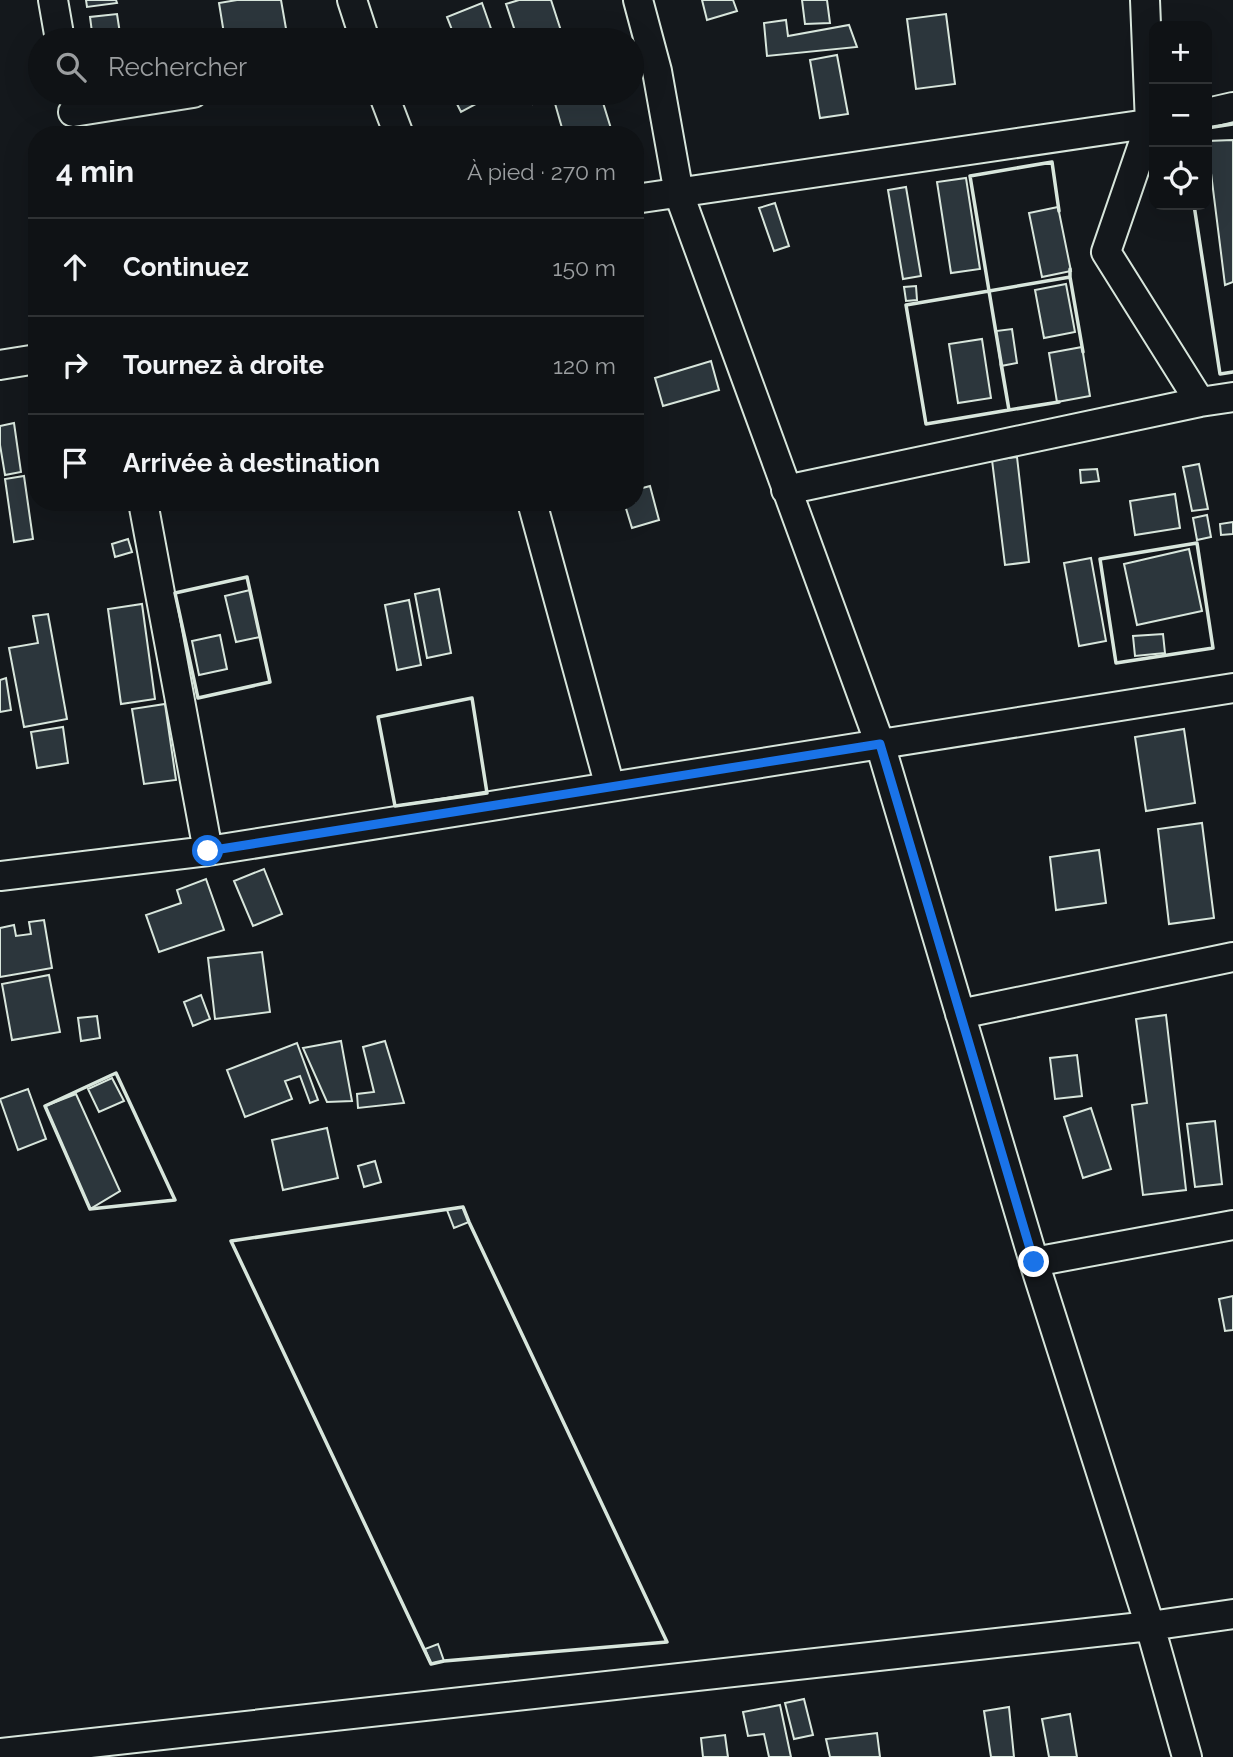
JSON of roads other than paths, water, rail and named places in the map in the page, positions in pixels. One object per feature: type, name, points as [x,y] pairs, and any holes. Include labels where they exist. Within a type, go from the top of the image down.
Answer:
[{"type":"street","points":[[53,0],[58,28]]},
{"type":"street","points":[[352,0],[361,28]]},
{"type":"street","points":[[638,0],[657,71],[679,194],[880,744],[1034,1262],[1150,1626],[1187,1757]]},
{"type":"street","points":[[1145,0],[1150,84]]},
{"type":"street","points":[[73,113],[121,105]]},
{"type":"street","points":[[388,105],[396,126]]},
{"type":"street","points":[[1212,112],[1233,107]]},
{"type":"street","points":[[644,198],[1149,124]]},
{"type":"street","points":[[1149,132],[1106,252],[1200,402]]},
{"type":"street","points":[[0,365],[28,360]]},
{"type":"street","points":[[786,490],[1233,397]]},
{"type":"street","points":[[145,511],[208,851]]},
{"type":"street","points":[[535,511],[610,788]]},
{"type":"street","points":[[0,876],[208,851],[1233,688]]},
{"type":"street","points":[[960,1014],[1233,957]]},
{"type":"street","points":[[1034,1262],[1233,1225]]},
{"type":"street","points":[[0,1753],[202,1745],[1233,1614]]}]
